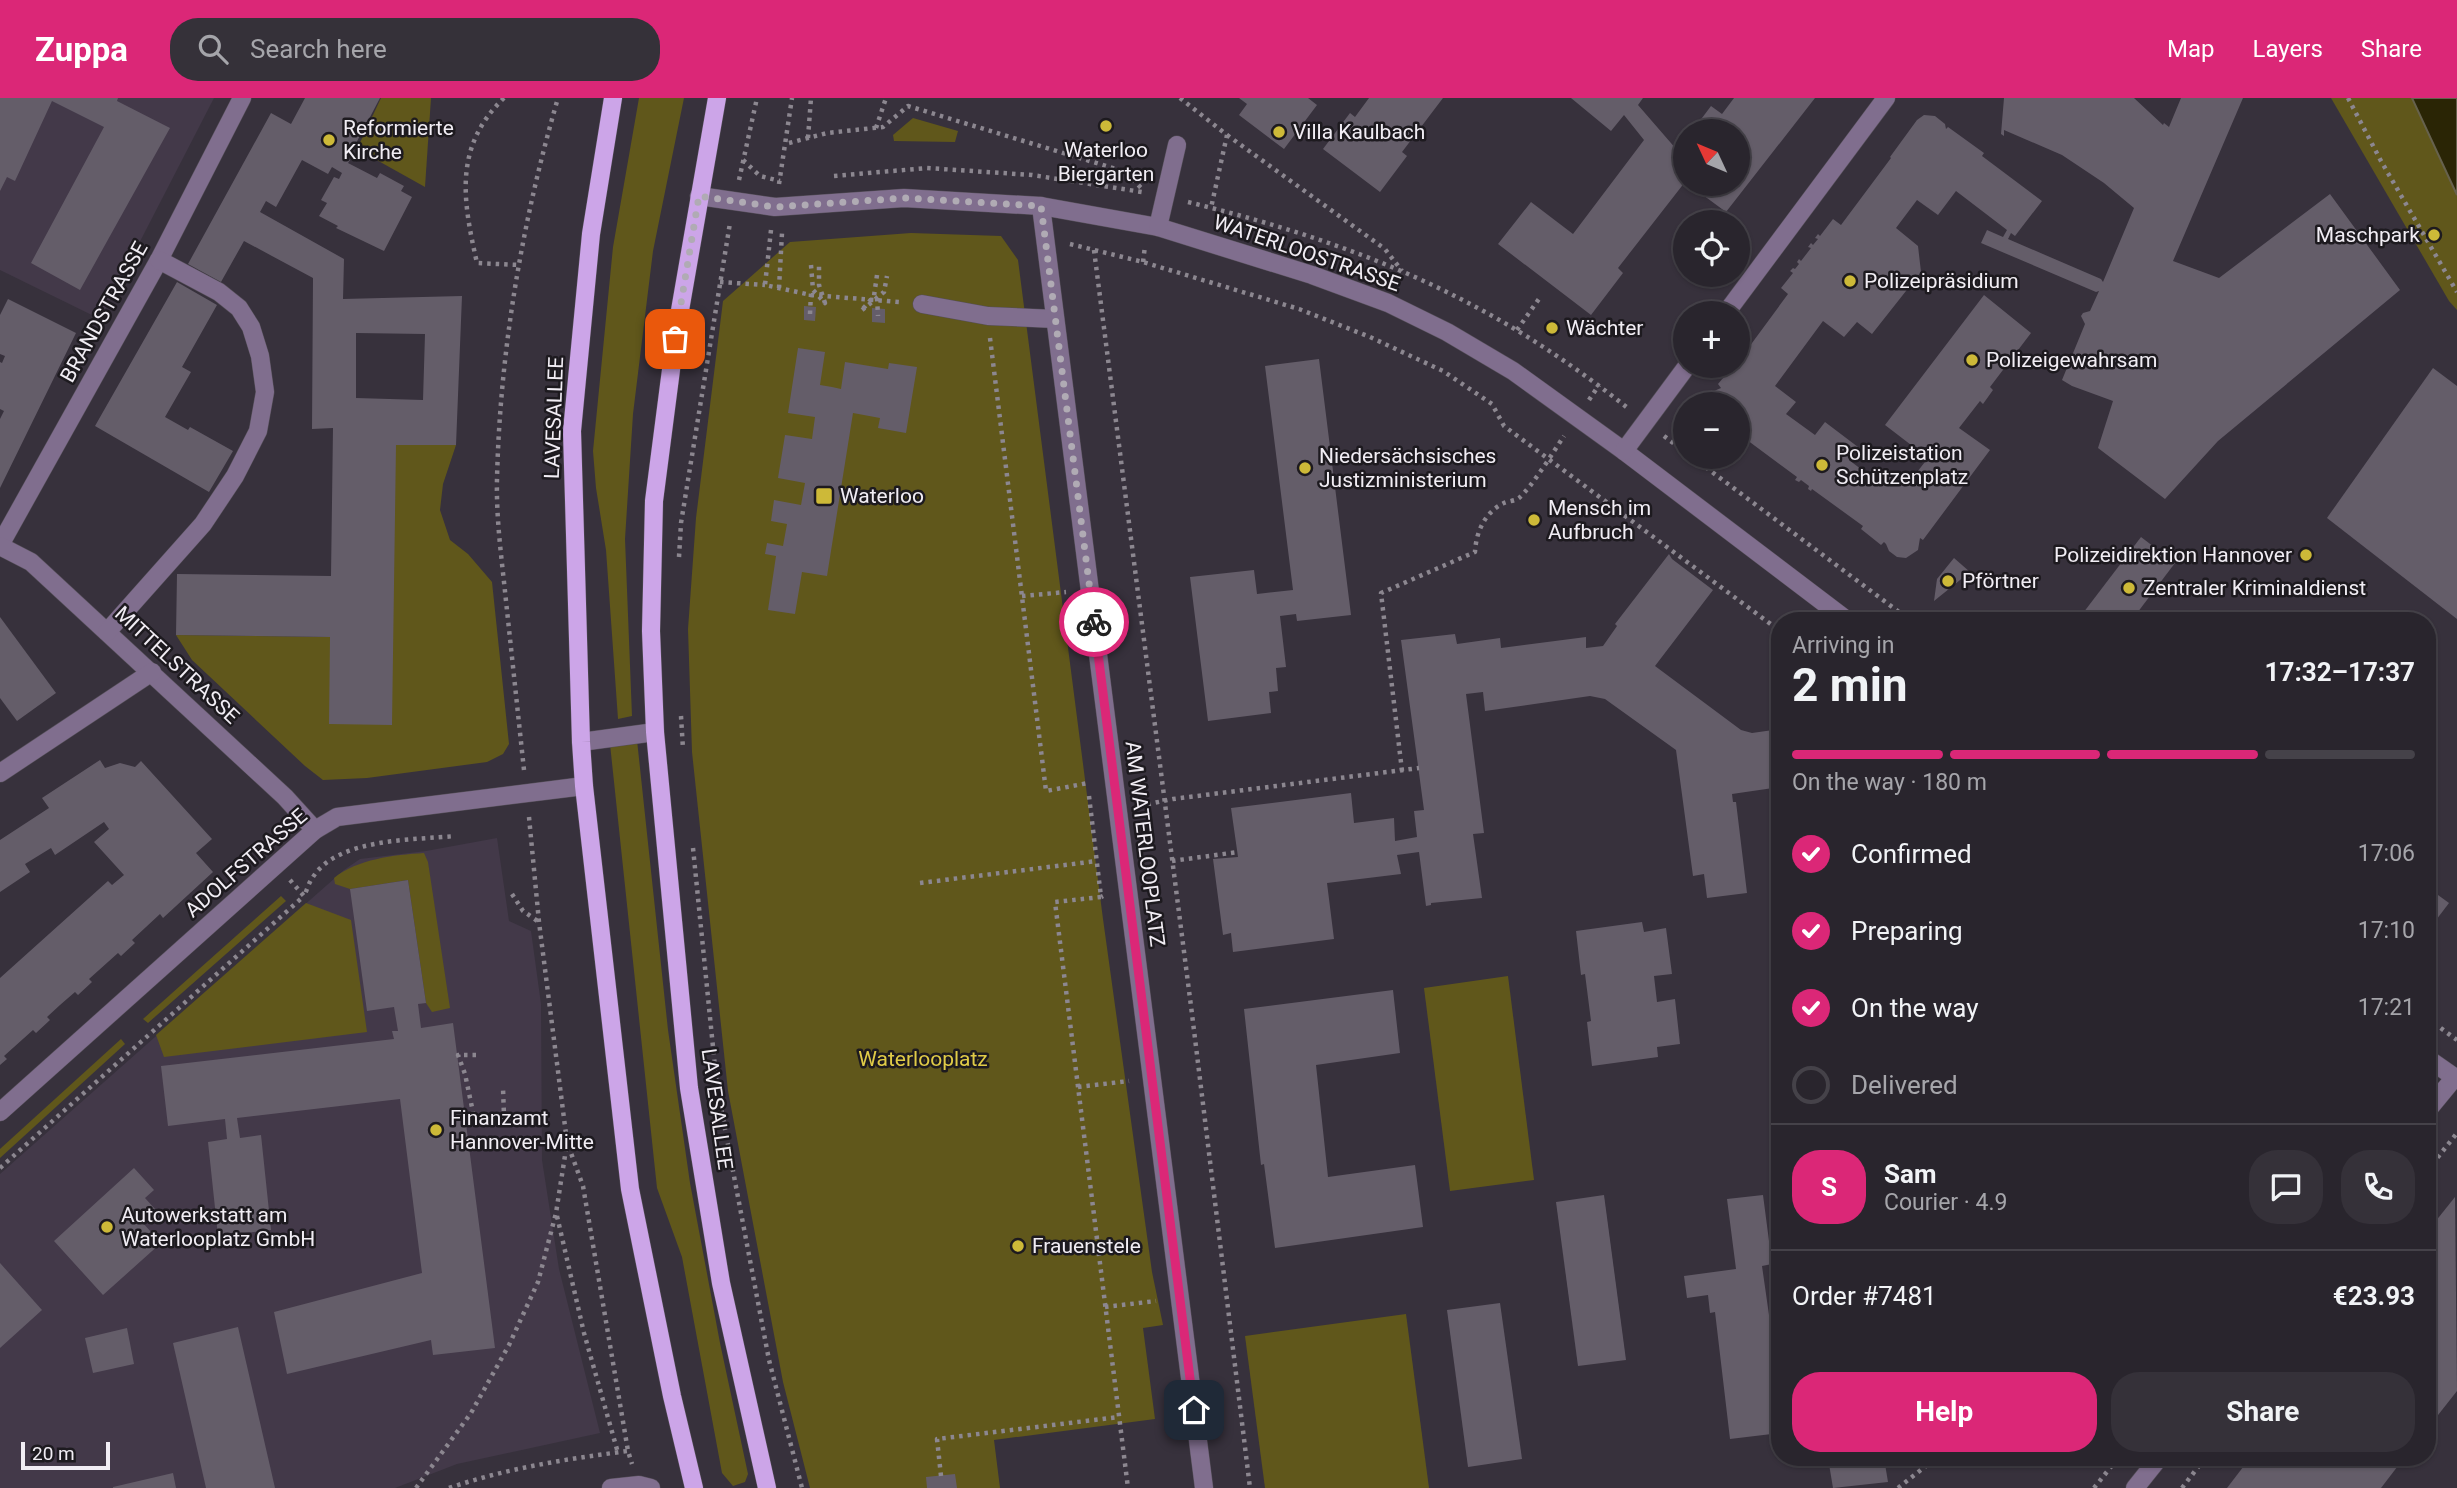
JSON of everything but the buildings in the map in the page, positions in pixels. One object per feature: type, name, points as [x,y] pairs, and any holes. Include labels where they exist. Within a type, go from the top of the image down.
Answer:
[{"type":"main road","name":"LAVESALLEE","points":[[613,98],[591,234],[572,431],[581,742],[630,1189],[672,1396],[694,1488]]},
{"type":"main road","name":"LAVESALLEE","points":[[717,98],[675,339],[654,501],[651,631],[655,732],[689,1088],[721,1283],[766,1488]]},
{"type":"street","name":"BRANDSTRASSE","points":[[0,546],[159,260],[242,98]]},
{"type":"street","points":[[1735,301],[1886,98]]},
{"type":"street","points":[[1158,227],[1177,145]]},
{"type":"street","name":"WATERLOOSTRASSE","points":[[699,196],[775,207],[904,198],[1041,206],[1158,227],[1312,275],[1388,303],[1447,332],[1513,372],[1624,451],[1835,612]]},
{"type":"street","name":"AM WATERLOOPLATZ","points":[[1041,206],[1204,1488]]},
{"type":"street","points":[[107,632],[202,524],[235,476],[258,431],[265,392],[257,346],[251,327],[239,308],[219,292],[159,260]]},
{"type":"street","points":[[922,304],[988,316],[1055,319]]},
{"type":"street","points":[[1624,451],[1678,378]]},
{"type":"street","name":"MITTELSTRASSE","points":[[0,546],[31,562],[285,797],[315,830]]},
{"type":"street","points":[[0,773],[152,672]]},
{"type":"street","points":[[581,742],[655,732]]},
{"type":"street","name":"ADOLFSTRASSE","points":[[0,1112],[276,864],[315,830],[337,817],[584,786]]},
{"type":"street","points":[[2436,1064],[2456,1078],[2436,1101]]},
{"type":"street","points":[[2135,1488],[2153,1466]]},
{"type":"street","points":[[611,1488],[639,1485],[651,1488]]},
{"type":"path","points":[[504,98],[488,113],[473,145],[466,170],[464,196],[477,263],[519,265]]},
{"type":"path","points":[[449,1488],[494,1473],[578,1456],[628,1451],[583,1186],[567,1142],[539,922],[503,569],[497,482],[504,354],[519,265],[546,139],[558,98]]},
{"type":"path","points":[[679,563],[681,523],[720,282],[757,98]]},
{"type":"path","points":[[765,285],[792,98]]},
{"type":"path","points":[[808,138],[811,98]]},
{"type":"path","points":[[876,128],[886,98]]},
{"type":"path","points":[[1180,98],[1385,249],[1403,272]]},
{"type":"path","points":[[2348,98],[2457,292]]},
{"type":"path","points":[[789,143],[827,133],[883,127],[908,106],[1126,172]]},
{"type":"path","points":[[1212,208],[1227,135]]},
{"type":"path","points":[[779,288],[782,233]]},
{"type":"path","points":[[1045,238],[1299,309],[1443,371],[1492,404],[1504,426],[1771,624]]},
{"type":"path","points":[[1094,250],[1250,1488]]},
{"type":"path","points":[[811,265],[813,290],[825,303],[819,285],[819,265]]},
{"type":"path","points":[[877,275],[874,296],[861,311],[884,292],[887,276]]},
{"type":"path","points":[[810,314],[812,279]]},
{"type":"path","points":[[720,282],[765,285],[811,295],[922,304]]},
{"type":"path","points":[[876,287],[878,316]]},
{"type":"path","points":[[1517,330],[1541,296]]},
{"type":"path","points":[[990,340],[1046,791],[1088,783]]},
{"type":"path","points":[[1402,771],[1381,593],[1475,552],[1476,538],[1491,512],[1503,503],[1518,498],[1549,459]]},
{"type":"path","points":[[1708,469],[1899,612]]},
{"type":"path","points":[[1022,596],[1090,589]]},
{"type":"path","points":[[680,708],[684,760]]},
{"type":"path","points":[[1118,810],[1164,801],[1419,768]]},
{"type":"path","points":[[0,1168],[304,896],[314,875],[334,858],[355,847],[455,836]]},
{"type":"path","points":[[693,846],[717,1087],[769,1360],[802,1488]]},
{"type":"path","points":[[1172,861],[1238,852]]},
{"type":"path","points":[[920,883],[1097,860]]},
{"type":"path","points":[[276,864],[304,896]]},
{"type":"path","points":[[512,894],[523,911],[539,922]]},
{"type":"path","points":[[1101,897],[1055,902],[1128,1488]]},
{"type":"path","points":[[2436,1025],[2457,1040]]},
{"type":"path","points":[[476,1055],[458,1055],[474,1117],[489,1122],[504,1116],[503,1088]]},
{"type":"path","points":[[1078,1087],[1152,1078]]},
{"type":"path","points":[[2436,1160],[2457,1133]]},
{"type":"path","points":[[416,1488],[471,1413],[509,1345],[538,1282],[556,1213],[567,1142]]},
{"type":"path","points":[[556,1213],[584,1333],[618,1453]]},
{"type":"path","points":[[1105,1307],[1180,1298]]},
{"type":"path","points":[[941,1476],[937,1439],[1119,1418]]},
{"type":"path","points":[[1898,1488],[1926,1466]]},
{"type":"path","points":[[2094,1488],[2112,1466]]},
{"type":"path","points":[[2182,1488],[2199,1466]]},
{"type":"shaded area","points":[[0,98],[214,98],[100,319],[0,270]]},
{"type":"shaded area","points":[[2412,98],[2457,98],[2457,195]]},
{"type":"shaded area","points":[[497,838],[509,921],[531,931],[541,1004],[542,1160],[559,1269],[600,1433],[457,1464],[395,1488],[0,1488],[0,1174],[344,870],[360,859]]},
{"type":"green space","points":[[381,98],[431,98],[425,187],[357,149]]},
{"type":"green space","points":[[639,98],[684,98],[653,251],[633,414],[625,539],[632,716],[618,719],[606,550],[593,451],[613,247]]},
{"type":"green space","name":"Maschpark","points":[[2331,98],[2457,98],[2457,310],[2449,301]]},
{"type":"green space","points":[[913,118],[958,131],[955,142],[894,141],[893,135]]},
{"type":"green space","name":"Waterlooplatz","points":[[911,233],[1001,236],[1018,260],[1103,919],[1152,1272],[1163,1325],[1143,1328],[1155,1419],[994,1440],[1000,1488],[810,1488],[783,1382],[728,1091],[692,752],[688,629],[696,518],[723,301],[790,242]]},
{"type":"green space","points":[[396,445],[456,445],[443,484],[440,510],[450,540],[468,554],[492,582],[509,744],[503,754],[487,762],[367,778],[323,780],[192,660],[176,635],[330,637]]},
{"type":"green space","points":[[637,740],[668,1030],[690,1183],[748,1474],[745,1482],[733,1486],[722,1473],[682,1257],[657,1188],[610,744]]},
{"type":"green space","points":[[424,853],[428,862],[450,1008],[432,1012],[426,1003],[408,880],[350,889],[335,884],[334,878],[365,862]]},
{"type":"green space","points":[[281,896],[286,901],[148,1023],[143,1019]]},
{"type":"green space","points":[[306,903],[351,920],[367,1032],[164,1057],[156,1035]]},
{"type":"green space","points":[[1508,976],[1534,1180],[1450,1191],[1424,988]]},
{"type":"green space","points":[[121,1039],[125,1044],[0,1158],[0,1149]]},
{"type":"green space","points":[[1406,1314],[1429,1488],[1265,1488],[1245,1336]]},
{"type":"way so far","points":[[675,339],[699,196],[775,207],[904,198],[1041,206],[1094,622]]},
{"type":"place","name":"Waterloo Biergarten","points":[[1106,126]]},
{"type":"place","name":"Villa Kaulbach","points":[[1279,132]]},
{"type":"place","name":"Reformierte Kirche","points":[[329,140]]},
{"type":"place","name":"Maschpark","points":[[2434,235]]},
{"type":"place","name":"Polizeipräsidium","points":[[1850,281]]},
{"type":"place","name":"Wächter","points":[[1552,328]]},
{"type":"place","name":"Polizeigewahrsam","points":[[1972,360]]},
{"type":"place","name":"Polizeistation Schützenplatz","points":[[1822,465]]},
{"type":"place","name":"Niedersächsisches Justizministerium","points":[[1305,468]]},
{"type":"place","name":"Waterloo","points":[[824,496]]},
{"type":"place","name":"Mensch im Aufbruch","points":[[1534,520]]},
{"type":"place","name":"Polizeidirektion Hannover","points":[[2306,555]]},
{"type":"place","name":"Pförtner","points":[[1948,581]]},
{"type":"place","name":"Zentraler Kriminaldienst","points":[[2129,588]]},
{"type":"place","name":"Finanzamt Hannover-Mitte","points":[[436,1130]]},
{"type":"place","name":"Autowerkstatt am Waterlooplatz GmbH","points":[[107,1227]]},
{"type":"place","name":"Frauenstele","points":[[1018,1246]]},
{"type":"route","points":[[1094,622],[1194,1410]]}]
